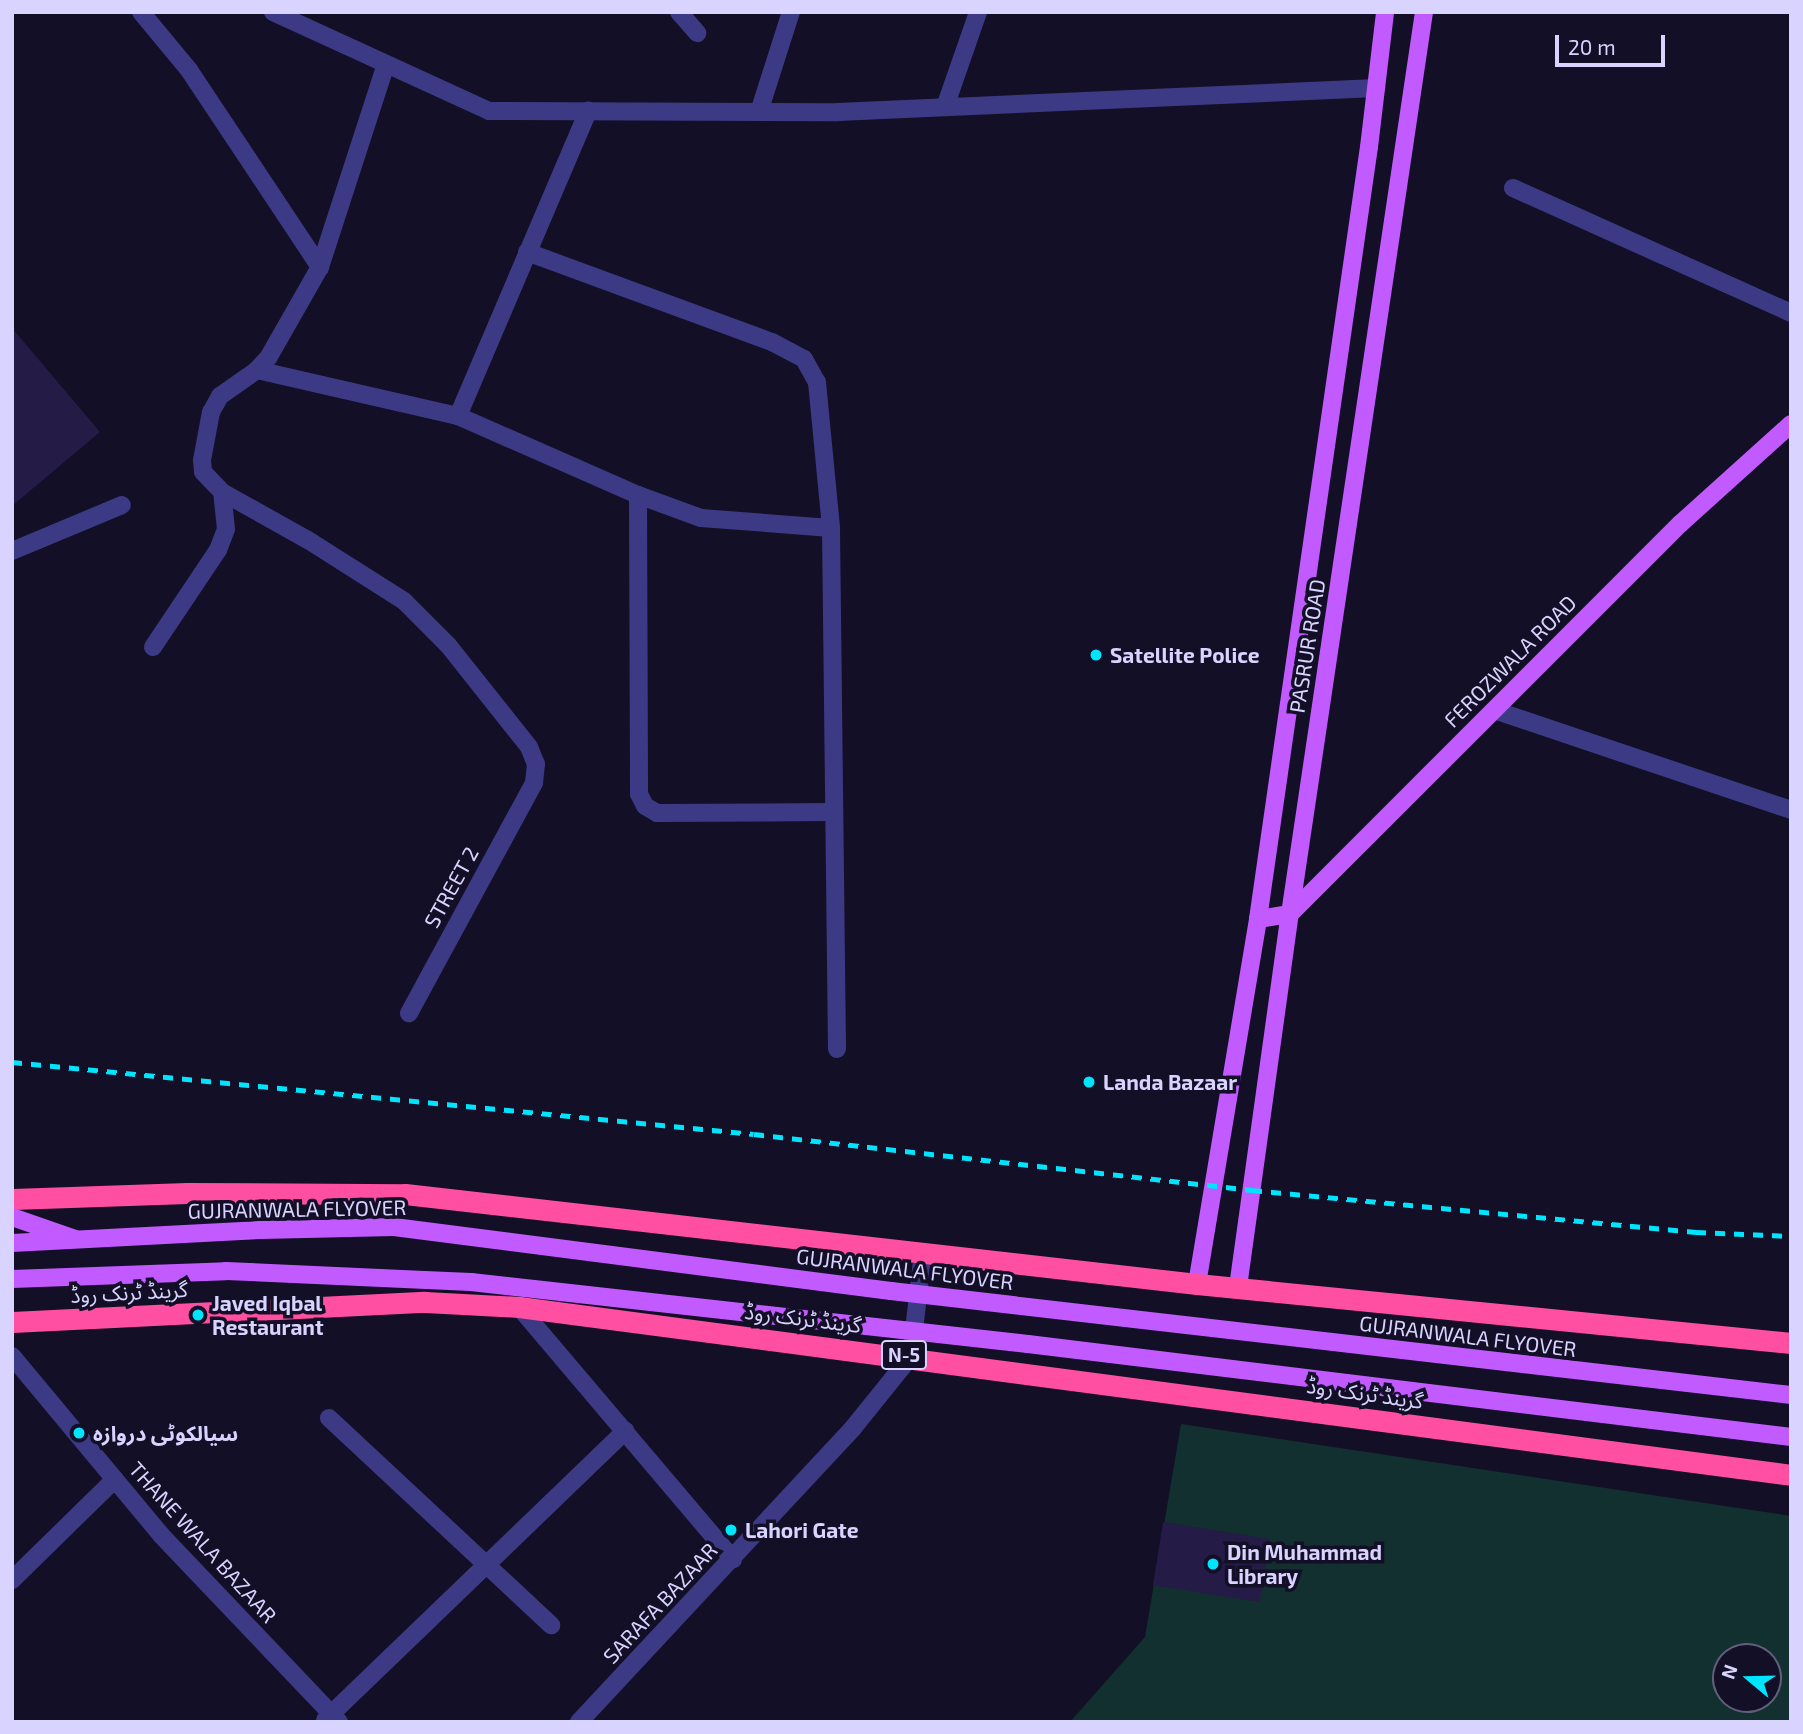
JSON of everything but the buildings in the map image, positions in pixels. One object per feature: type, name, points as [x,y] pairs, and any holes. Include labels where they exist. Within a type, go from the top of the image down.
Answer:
[{"type":"highway","points":[[12,1199],[187,1193],[405,1194],[1197,1284],[1791,1343]]},
{"type":"highway","name":"گرینڈ ٹرنک روڈ","points":[[12,1322],[425,1302],[519,1307],[911,1356],[1791,1475]]},
{"type":"main road","name":"PASRUR ROAD","points":[[1197,1284],[1258,919],[1385,12]]},
{"type":"main road","name":"PASRUR ROAD","points":[[1238,1287],[1290,914],[1424,12]]},
{"type":"main road","name":"FEROZWALA ROAD","points":[[1290,914],[1680,524],[1791,424]]},
{"type":"main road","points":[[1258,919],[1290,914]]},
{"type":"main road","points":[[12,1217],[76,1240]]},
{"type":"main road","name":"GUJRANWALA FLYOVER","points":[[12,1243],[261,1230],[394,1227],[891,1292],[1791,1395]]},
{"type":"main road","points":[[12,1279],[226,1271],[471,1282],[1028,1344],[1791,1437]]},
{"type":"street","points":[[141,12],[189,70],[320,267]]},
{"type":"street","points":[[273,12],[299,17],[386,64],[489,111],[759,112],[945,107],[1376,88]]},
{"type":"street","points":[[679,12],[697,33]]},
{"type":"street","points":[[759,112],[791,12]]},
{"type":"street","points":[[945,107],[978,12]]},
{"type":"street","points":[[153,648],[218,550],[226,529],[222,492],[203,472],[202,460],[211,412],[220,396],[257,370],[268,358],[320,267],[386,64]]},
{"type":"street","points":[[458,416],[589,111]]},
{"type":"street","points":[[1513,188],[1791,313]]},
{"type":"street","points":[[527,252],[772,342],[804,359],[817,382],[831,528],[837,1049]]},
{"type":"street","points":[[257,370],[458,416],[638,495],[701,519],[831,528]]},
{"type":"street","name":"STREET 2","points":[[222,492],[308,540],[404,601],[448,645],[529,747],[536,764],[534,783],[409,1013]]},
{"type":"street","points":[[638,495],[639,794],[645,806],[657,813],[834,812]]},
{"type":"street","points":[[12,551],[122,505]]},
{"type":"street","points":[[1494,710],[1791,810]]},
{"type":"street","points":[[911,1356],[923,1253]]},
{"type":"street","points":[[519,1307],[733,1559]]},
{"type":"street","name":"THANE WALA BAZAAR","points":[[12,1356],[161,1535],[331,1719]]},
{"type":"street","name":"SARAFA BAZAAR","points":[[579,1722],[853,1428],[911,1356]]},
{"type":"street","points":[[329,1418],[551,1625]]},
{"type":"street","points":[[331,1719],[625,1432]]},
{"type":"street","points":[[12,1580],[115,1479]]},
{"type":"green space","points":[[1181,1424],[1791,1516],[1791,1722],[1070,1722],[1145,1637]]},
{"type":"railway","points":[[12,1062],[754,1134],[1252,1190],[1696,1232],[1791,1236]]},
{"type":"place","name":"Satellite Police","points":[[1096,655]]},
{"type":"place","name":"Landa Bazaar","points":[[1089,1082]]},
{"type":"place","name":"Javed Iqbal Restaurant","points":[[198,1315]]},
{"type":"place","name":"سیالکوٹی دروازہ","points":[[79,1433]]},
{"type":"place","name":"Lahori Gate","points":[[731,1530]]},
{"type":"place","name":"Din Muhammad Library","points":[[1213,1564]]}]
